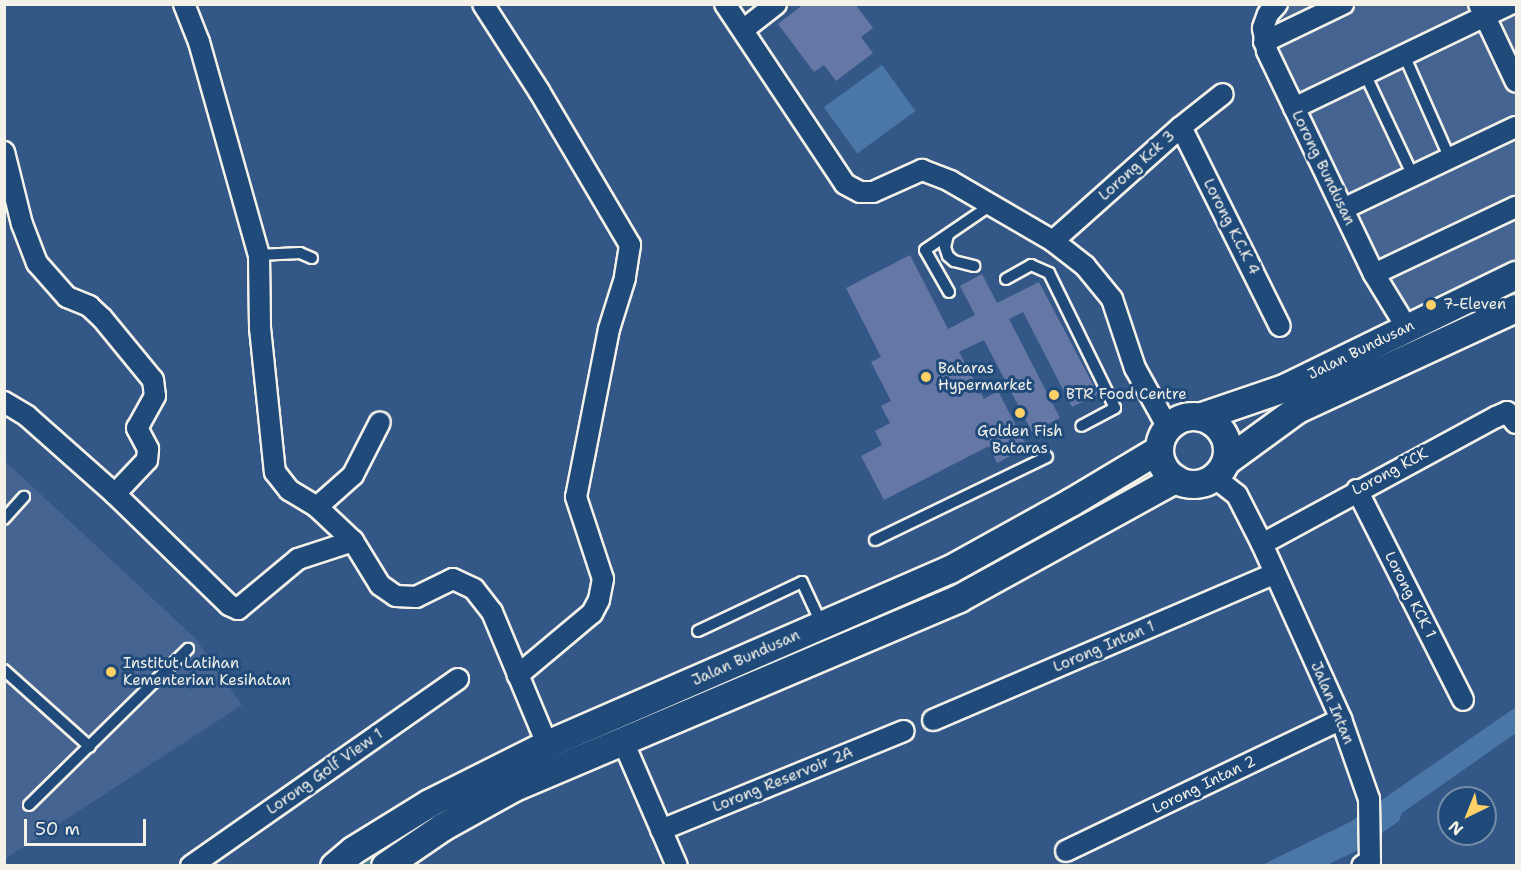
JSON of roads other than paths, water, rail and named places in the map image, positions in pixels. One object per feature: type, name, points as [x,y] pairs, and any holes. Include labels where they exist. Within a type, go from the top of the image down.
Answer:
[{"type":"main road","name":"Jalan Bundusan","points":[[1202,416],[1284,388],[1516,275]]},
{"type":"main road","name":"Jalan Bundusan","points":[[1220,469],[1297,409],[1516,308]]},
{"type":"main road","points":[[1183,416],[1202,416],[1212,421],[1226,439],[1220,469],[1195,484],[1175,479],[1160,461],[1163,438],[1183,416]]},
{"type":"main road","name":"Jalan Bundusan","points":[[334,866],[353,850],[429,803],[547,744],[950,569],[1071,502],[1163,438]]},
{"type":"main road","name":"Jalan Bundusan","points":[[386,866],[442,826],[514,787],[622,739],[959,598],[1070,540],[1175,479]]},
{"type":"street","points":[[184,4],[199,42],[258,255],[260,328],[275,472],[289,490],[317,507],[353,541],[380,585],[396,596],[416,597],[453,579],[474,589],[492,612],[547,744]]},
{"type":"street","points":[[483,4],[539,91],[630,244],[625,278],[609,328],[576,497],[603,579],[599,600],[592,612],[518,675]]},
{"type":"street","points":[[725,4],[845,184],[860,192],[873,192],[922,170],[950,181],[1053,241],[1085,266],[1112,299],[1135,368],[1163,438]]},
{"type":"street","points":[[743,30],[776,4]]},
{"type":"street","points":[[1277,4],[1268,14],[1263,28],[1264,42],[1343,4]]},
{"type":"street","points":[[1294,108],[1404,55],[1482,10],[1510,4]]},
{"type":"street","points":[[1482,10],[1516,82]]},
{"type":"street","name":"Lorong Bundusan","points":[[1264,42],[1374,274],[1407,328]]},
{"type":"street","name":"Lorong Kck 3","points":[[1053,241],[1181,127],[1223,94]]},
{"type":"street","name":"Lorong K.C.K 4","points":[[1181,127],[1280,326]]},
{"type":"street","points":[[1343,209],[1516,127]]},
{"type":"street","points":[[4,152],[22,224],[37,263],[68,297],[89,306],[102,318],[153,381],[155,396],[137,428],[148,449],[147,460],[115,494]]},
{"type":"street","points":[[1374,274],[1516,207]]},
{"type":"street","points":[[4,402],[27,416],[115,494],[212,591],[229,605],[238,609],[298,559],[353,541]]},
{"type":"street","name":"Lorong KCK","points":[[1262,544],[1357,490],[1507,412],[1516,423]]},
{"type":"street","points":[[317,507],[353,474],[380,422]]},
{"type":"street","name":"Jalan Intan","points":[[1220,469],[1237,495],[1262,544],[1341,719],[1369,799],[1368,860]]},
{"type":"street","name":"Lorong KCK 1","points":[[1357,490],[1463,700]]},
{"type":"street","name":"Lorong Intan 1","points":[[933,720],[1274,574]]},
{"type":"street","name":"Lorong Golf View 1","points":[[191,866],[458,678]]},
{"type":"street","name":"Lorong Intan 2","points":[[1066,851],[1341,719]]},
{"type":"street","name":"Lorong Reservoir 2A","points":[[661,830],[904,731]]},
{"type":"street","points":[[622,739],[677,866]]},
{"type":"lane","points":[[1404,55],[1450,159]]},
{"type":"lane","points":[[1365,74],[1413,176]]},
{"type":"lane","points":[[950,292],[925,250],[991,205]]},
{"type":"lane","points":[[948,235],[945,247],[948,256],[954,261],[974,266]]},
{"type":"lane","points":[[258,255],[300,253],[312,258]]},
{"type":"lane","points":[[1006,279],[1031,265],[1049,273],[1115,408],[1081,426]]},
{"type":"lane","points":[[875,540],[1047,457]]},
{"type":"lane","points":[[4,519],[24,497]]},
{"type":"lane","points":[[698,631],[802,582],[822,625]]},
{"type":"lane","points":[[29,805],[188,649]]},
{"type":"lane","points":[[4,670],[90,747]]},
{"type":"place","name":"7-Eleven","points":[[1431,305]]},
{"type":"place","name":"Bataras Hypermarket","points":[[926,377]]},
{"type":"place","name":"BTR Food Centre","points":[[1054,395]]},
{"type":"place","name":"Golden Fish Bataras","points":[[1020,413]]},
{"type":"place","name":"Institut Latihan Kementerian Kesihatan","points":[[111,672]]}]
